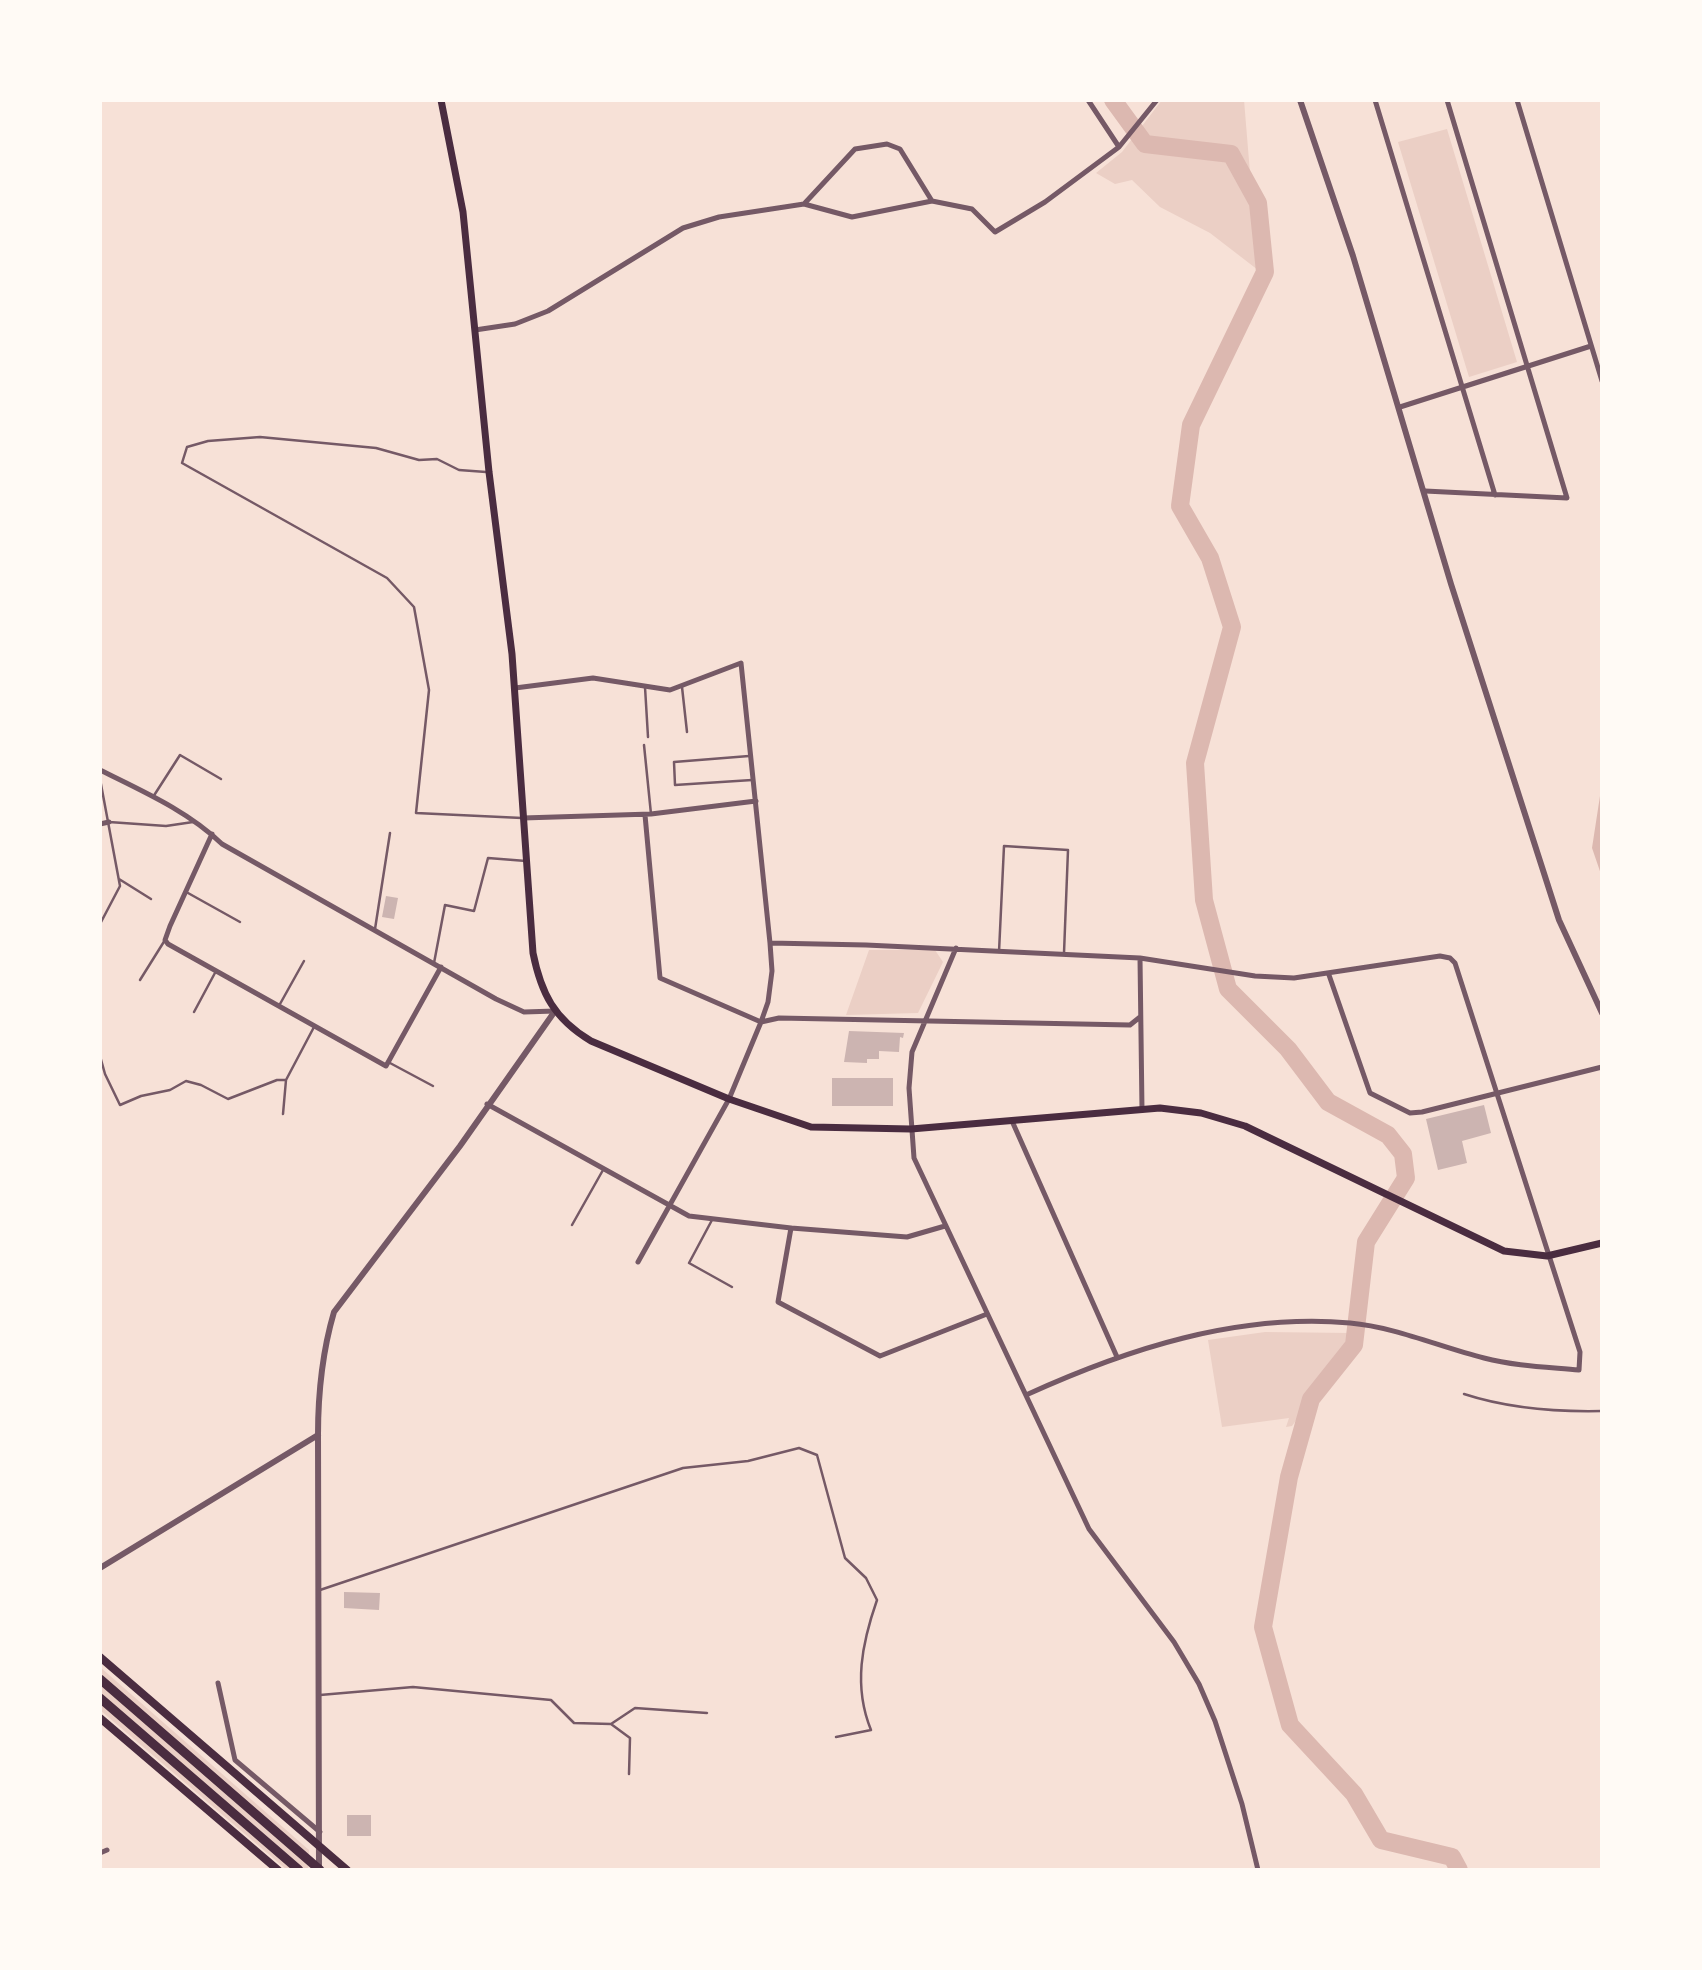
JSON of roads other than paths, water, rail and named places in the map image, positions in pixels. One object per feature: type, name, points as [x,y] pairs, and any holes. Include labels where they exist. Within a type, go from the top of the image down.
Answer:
[{"type":"highway","points":[[100,1679],[319,1870]]},
{"type":"highway","points":[[100,1698],[299,1870]]},
{"type":"main road","points":[[441,100],[463,212],[489,472],[515,688],[533,953],[541,988],[555,1011],[572,1030],[591,1041],[729,1099],[811,1127],[911,1129],[1142,1110],[1201,1113],[1245,1126],[1504,1251],[1547,1256],[1602,1243]]},
{"type":"main road","points":[[100,1657],[347,1870]]},
{"type":"main road","points":[[100,1718],[278,1870]]},
{"type":"street","points":[[1088,100],[1119,146]]},
{"type":"street","points":[[475,330],[514,324],[548,311],[683,228],[719,217],[804,204],[852,217],[932,201],[972,209],[995,232],[1045,202],[1119,146],[1157,100]]},
{"type":"street","points":[[1300,100],[1353,256],[1451,584],[1559,920],[1602,1013]]},
{"type":"street","points":[[1375,100],[1495,495]]},
{"type":"street","points":[[1425,491],[1567,498],[1447,100]]},
{"type":"street","points":[[1517,100],[1602,381]]},
{"type":"street","points":[[804,204],[855,149],[887,144],[900,149],[932,201]]},
{"type":"street","points":[[1399,407],[1591,346]]},
{"type":"street","points":[[515,688],[593,678],[670,690],[741,663],[770,943],[770,992],[761,1022],[729,1099],[638,1262]]},
{"type":"street","points":[[100,770],[195,821],[222,844],[523,1012],[555,1011]]},
{"type":"street","points":[[523,818],[648,814],[756,801]]},
{"type":"street","points":[[648,814],[660,978],[761,1022],[779,1018],[1130,1025],[1140,1017]]},
{"type":"street","points":[[100,824],[109,822]]},
{"type":"street","points":[[212,834],[165,940],[216,971],[386,1066],[441,967]]},
{"type":"street","points":[[770,943],[956,948],[1140,958],[1255,976],[1329,975],[1440,956],[1450,958],[1455,963],[1495,1095],[1580,1352],[1579,1370],[1486,1359],[1351,1323],[1284,1322],[1220,1329],[1117,1357],[1026,1395]]},
{"type":"street","points":[[956,948],[911,1060],[911,1129],[914,1158],[1090,1529],[1174,1642],[1199,1684],[1215,1721],[1242,1804],[1258,1870]]},
{"type":"street","points":[[1140,958],[1142,1110]]},
{"type":"street","points":[[1329,975],[1370,1093],[1410,1113],[1495,1095],[1602,1067]]},
{"type":"street","points":[[319,1870],[319,1378],[334,1312],[555,1011]]},
{"type":"street","points":[[487,1104],[689,1216],[791,1228],[907,1237],[945,1226]]},
{"type":"street","points":[[1012,1121],[1117,1357]]},
{"type":"street","points":[[791,1228],[778,1302],[880,1356],[987,1314]]},
{"type":"street","points":[[100,1568],[318,1435]]},
{"type":"street","points":[[218,1683],[235,1760],[320,1832]]},
{"type":"street","points":[[100,1853],[107,1850]]},
{"type":"lane","points":[[489,472],[459,470],[437,459],[419,460],[376,448],[260,437],[208,441],[187,447],[183,463],[387,578],[414,607],[429,690],[416,813],[523,818]]},
{"type":"lane","points":[[645,687],[648,737]]},
{"type":"lane","points":[[682,687],[687,732]]},
{"type":"lane","points":[[644,745],[648,814]]},
{"type":"lane","points":[[153,797],[180,755],[221,779]]},
{"type":"lane","points":[[752,755],[674,762],[675,785],[754,780]]},
{"type":"lane","points":[[100,779],[120,886],[100,924]]},
{"type":"lane","points":[[109,822],[166,826],[195,821]]},
{"type":"lane","points":[[374,929],[390,833]]},
{"type":"lane","points":[[999,952],[1004,846],[1068,850],[1064,954]]},
{"type":"lane","points":[[434,963],[445,905],[474,911],[488,858],[526,861]]},
{"type":"lane","points":[[119,879],[151,900]]},
{"type":"lane","points":[[185,891],[240,922]]},
{"type":"lane","points":[[140,980],[165,940]]},
{"type":"lane","points":[[278,1007],[304,961]]},
{"type":"lane","points":[[194,1012],[216,971]]},
{"type":"lane","points":[[283,1114],[286,1080],[314,1027]]},
{"type":"lane","points":[[100,1056],[105,1074],[120,1105],[141,1096],[170,1090],[186,1081],[201,1085],[228,1099],[277,1080],[286,1080]]},
{"type":"lane","points":[[390,1063],[433,1086]]},
{"type":"lane","points":[[572,1225],[603,1170]]},
{"type":"lane","points":[[712,1220],[689,1263],[732,1287]]},
{"type":"lane","points":[[1464,1394],[1485,1401],[1575,1412],[1602,1411]]},
{"type":"lane","points":[[320,1590],[683,1468],[748,1461],[799,1448],[808,1450],[820,1462],[845,1558],[866,1578],[877,1600],[861,1653],[864,1712],[871,1730],[836,1737]]},
{"type":"lane","points":[[320,1695],[414,1687],[551,1700],[574,1723],[611,1724],[630,1738],[629,1774]]},
{"type":"lane","points":[[611,1724],[635,1708],[707,1713]]},
{"type":"waterway","points":[[1113,100],[1145,144],[1231,154],[1258,203],[1265,272],[1191,425],[1180,506],[1210,558],[1232,627],[1195,763],[1204,900],[1228,989],[1288,1049],[1328,1102],[1388,1135],[1403,1154],[1406,1178],[1366,1242],[1354,1345],[1311,1399],[1289,1477],[1263,1627],[1290,1725],[1354,1794],[1381,1840],[1452,1857],[1459,1870]]}]
